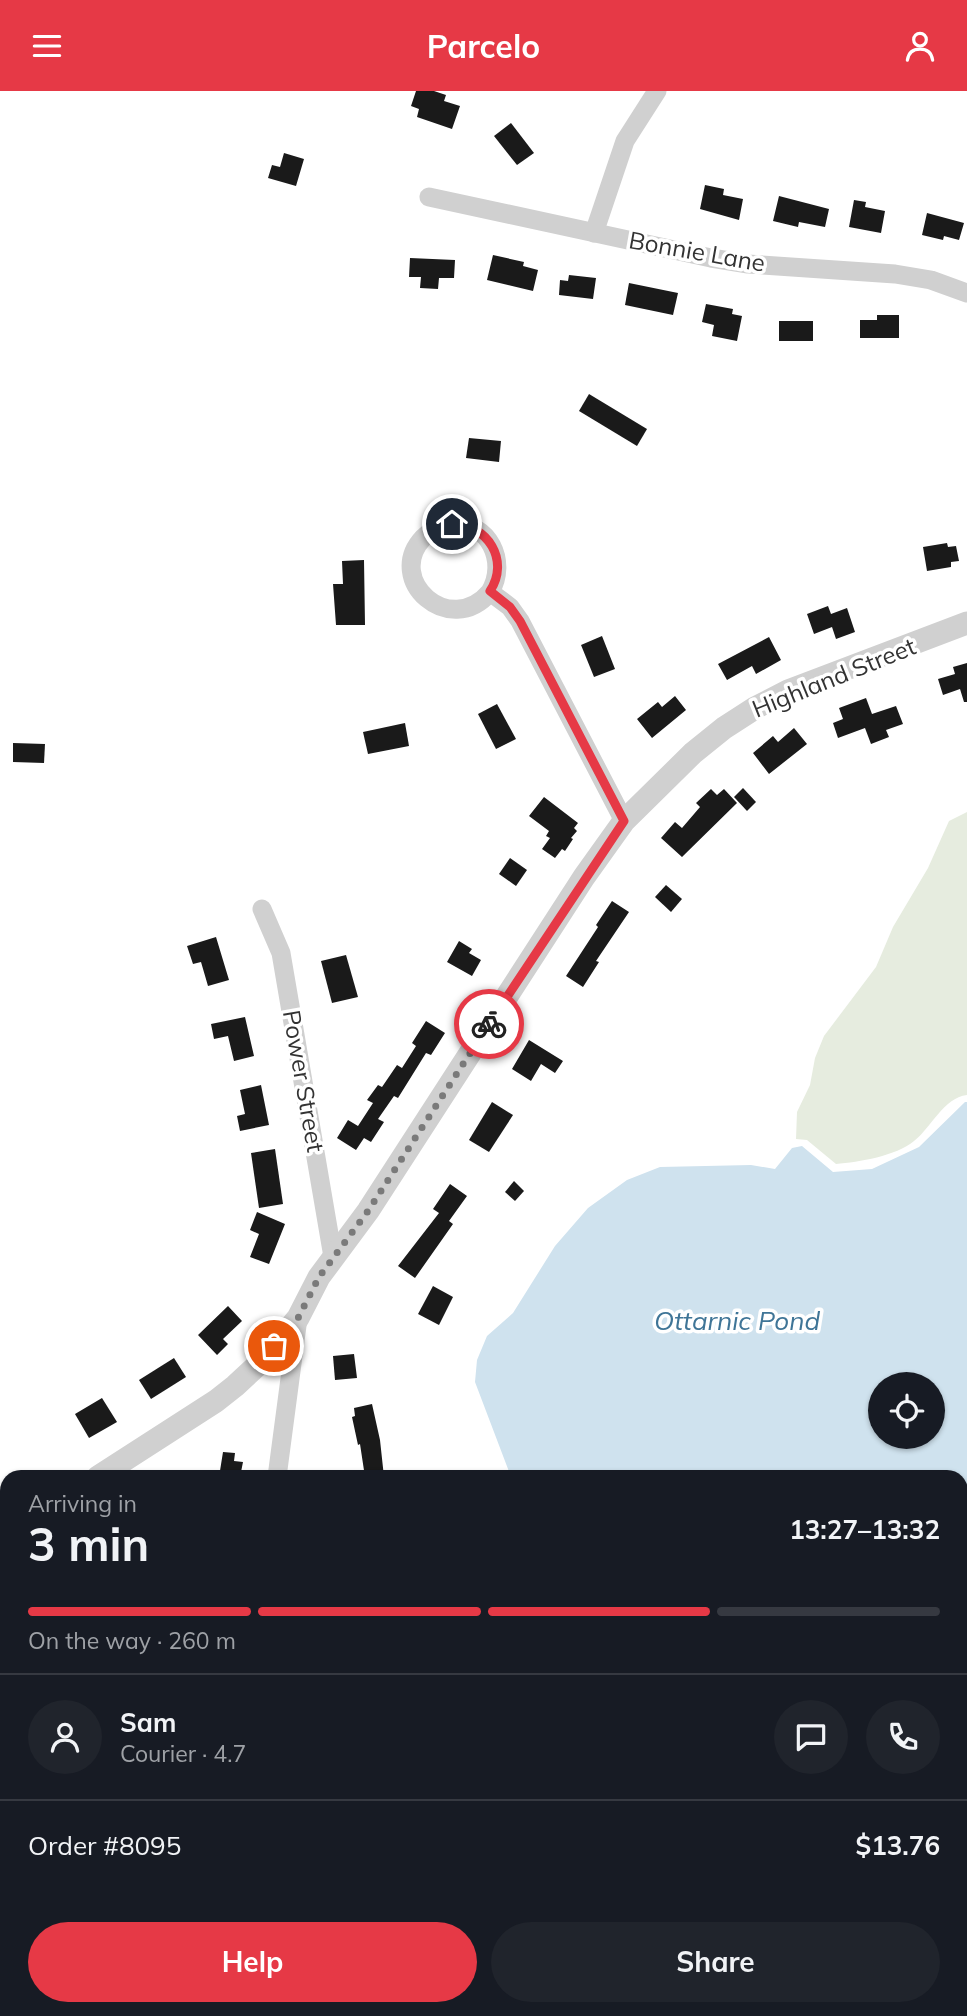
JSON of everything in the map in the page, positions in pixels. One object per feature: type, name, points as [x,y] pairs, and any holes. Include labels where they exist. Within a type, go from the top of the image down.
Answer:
[{"type":"street","points":[[594,233],[625,141],[657,91]]},
{"type":"street","name":"Bonnie Lane","points":[[429,197],[748,264],[895,274],[931,280],[967,293]]},
{"type":"street","points":[[459,524],[478,530],[492,545],[497,558],[497,575],[490,591],[480,602],[460,609],[446,609],[432,603],[422,594],[413,577],[413,556],[418,544],[433,530],[446,525],[459,524]]},
{"type":"street","points":[[490,591],[510,607],[520,621],[624,821]]},
{"type":"street","name":"Highland Street","points":[[109,1470],[235,1386],[298,1318],[332,1257],[368,1211],[584,877],[624,821],[693,753],[755,708],[822,677],[967,623]]},
{"type":"street","name":"Power Street","points":[[262,909],[281,953],[332,1257]]},
{"type":"street","points":[[278,1470],[298,1318]]},
{"type":"shaded area","points":[[967,812],[967,1095],[951,1101],[914,1141],[897,1151],[836,1164],[807,1140],[796,1139],[797,1112],[810,1085],[815,1058],[824,1036],[876,967],[893,927],[928,868],[949,821]]},
{"type":"water","name":"Ottarnic Pond","points":[[967,1102],[967,1470],[508,1470],[475,1382],[477,1360],[487,1336],[513,1313],[555,1246],[588,1208],[627,1180],[660,1167],[751,1165],[775,1169],[792,1148],[802,1146],[833,1172],[872,1169],[919,1147]]},
{"type":"building","points":[[416,91],[434,91],[446,95],[444,101],[460,106],[452,129],[417,117],[419,109],[411,106]]},
{"type":"building","points":[[511,123],[534,153],[517,165],[494,136]]},
{"type":"building","points":[[284,153],[304,159],[296,186],[268,178],[272,165],[280,167]]},
{"type":"building","points":[[705,185],[724,189],[723,195],[743,199],[739,220],[700,209]]},
{"type":"building","points":[[779,196],[829,209],[825,227],[799,222],[798,227],[773,221]]},
{"type":"building","points":[[854,200],[866,202],[865,207],[885,211],[881,233],[849,227]]},
{"type":"building","points":[[927,213],[964,223],[959,240],[944,236],[943,240],[922,235]]},
{"type":"building","points":[[493,255],[524,262],[523,266],[538,270],[533,291],[487,280]]},
{"type":"building","points":[[410,258],[455,260],[454,278],[439,278],[438,289],[420,288],[421,277],[409,277]]},
{"type":"building","points":[[569,275],[596,278],[593,299],[559,295],[560,280],[568,281]]},
{"type":"building","points":[[629,283],[678,293],[673,315],[625,305]]},
{"type":"building","points":[[706,304],[733,309],[732,314],[742,316],[737,341],[712,336],[714,325],[702,322]]},
{"type":"building","points":[[877,315],[899,315],[899,338],[860,338],[860,320],[877,320]]},
{"type":"building","points":[[779,321],[813,321],[813,341],[779,341]]},
{"type":"building","points":[[589,394],[647,429],[637,446],[579,411]]},
{"type":"building","points":[[469,438],[501,441],[499,462],[466,458]]},
{"type":"building","points":[[947,543],[948,547],[956,546],[959,561],[951,562],[951,567],[927,571],[923,547]]},
{"type":"building","points":[[364,560],[365,625],[336,625],[333,584],[343,584],[342,561]]},
{"type":"building","points":[[828,606],[831,614],[847,608],[855,632],[836,639],[832,627],[814,634],[807,614]]},
{"type":"building","points":[[602,636],[615,669],[594,677],[581,645]]},
{"type":"building","points":[[769,637],[781,660],[756,674],[752,666],[727,680],[718,664]]},
{"type":"building","points":[[967,663],[967,702],[964,702],[960,689],[943,695],[938,679],[955,674],[953,667]]},
{"type":"building","points":[[675,696],[686,710],[652,738],[637,719],[658,702],[662,707]]},
{"type":"building","points":[[866,698],[872,714],[896,706],[903,724],[886,730],[889,737],[871,744],[865,728],[838,738],[833,723],[843,719],[839,708]]},
{"type":"building","points":[[497,704],[516,739],[496,749],[478,714]]},
{"type":"building","points":[[405,723],[409,746],[368,754],[363,732]]},
{"type":"building","points":[[794,728],[807,744],[769,774],[753,753],[773,736],[778,742]]},
{"type":"building","points":[[13,743],[45,744],[44,763],[13,762]]},
{"type":"building","points":[[743,788],[756,802],[747,811],[734,797]]},
{"type":"building","points":[[711,789],[717,795],[724,789],[737,803],[682,857],[661,838],[675,822],[682,828],[700,807],[696,803]]},
{"type":"building","points":[[544,797],[578,823],[574,828],[577,831],[571,838],[573,839],[565,851],[562,849],[555,858],[542,849],[550,838],[546,836],[549,831],[529,816]]},
{"type":"building","points":[[510,858],[527,870],[516,886],[499,874]]},
{"type":"building","points":[[666,885],[682,899],[671,912],[655,897]]},
{"type":"building","points":[[612,901],[629,912],[596,961],[599,962],[583,987],[566,976]]},
{"type":"building","points":[[216,937],[229,980],[208,986],[201,962],[193,964],[187,946]]},
{"type":"building","points":[[459,941],[472,949],[469,953],[481,960],[472,976],[447,962]]},
{"type":"building","points":[[346,955],[358,997],[332,1003],[321,961]]},
{"type":"building","points":[[245,1017],[254,1056],[234,1061],[228,1036],[214,1039],[211,1024]]},
{"type":"building","points":[[426,1021],[445,1033],[431,1055],[426,1053],[398,1098],[394,1096],[378,1119],[384,1122],[371,1142],[364,1138],[356,1150],[337,1138],[348,1120],[358,1126],[373,1103],[367,1100],[378,1085],[382,1087],[397,1065],[402,1068],[416,1046],[412,1043]]},
{"type":"building","points":[[529,1040],[563,1061],[555,1073],[541,1064],[531,1081],[512,1069]]},
{"type":"building","points":[[261,1085],[269,1125],[240,1131],[237,1116],[245,1114],[240,1090]]},
{"type":"building","points":[[492,1102],[513,1115],[489,1152],[469,1140]]},
{"type":"building","points":[[275,1149],[283,1204],[259,1208],[251,1153]]},
{"type":"building","points":[[514,1181],[524,1191],[515,1201],[505,1192]]},
{"type":"building","points":[[450,1184],[467,1196],[449,1221],[453,1224],[415,1278],[398,1266],[439,1213],[433,1209]]},
{"type":"building","points":[[257,1212],[285,1224],[269,1264],[250,1257],[259,1234],[250,1230]]},
{"type":"building","points":[[433,1286],[453,1297],[439,1325],[418,1314]]},
{"type":"building","points":[[228,1306],[242,1321],[223,1339],[228,1344],[217,1355],[198,1335]]},
{"type":"building","points":[[354,1354],[357,1378],[335,1380],[333,1356]]},
{"type":"building","points":[[174,1358],[186,1377],[151,1399],[139,1380]]},
{"type":"building","points":[[102,1398],[117,1422],[89,1438],[75,1414]]},
{"type":"building","points":[[372,1404],[383,1470],[364,1470],[352,1417],[355,1416],[354,1408]]},
{"type":"building","points":[[223,1452],[235,1453],[234,1461],[243,1462],[241,1470],[220,1470]]},
{"type":"way so far","points":[[274,1346],[298,1318],[319,1277],[368,1211],[489,1024]]},
{"type":"route","points":[[452,524],[478,530],[492,545],[498,569],[496,581],[490,591],[510,607],[520,621],[624,821],[584,877],[489,1024]]}]
